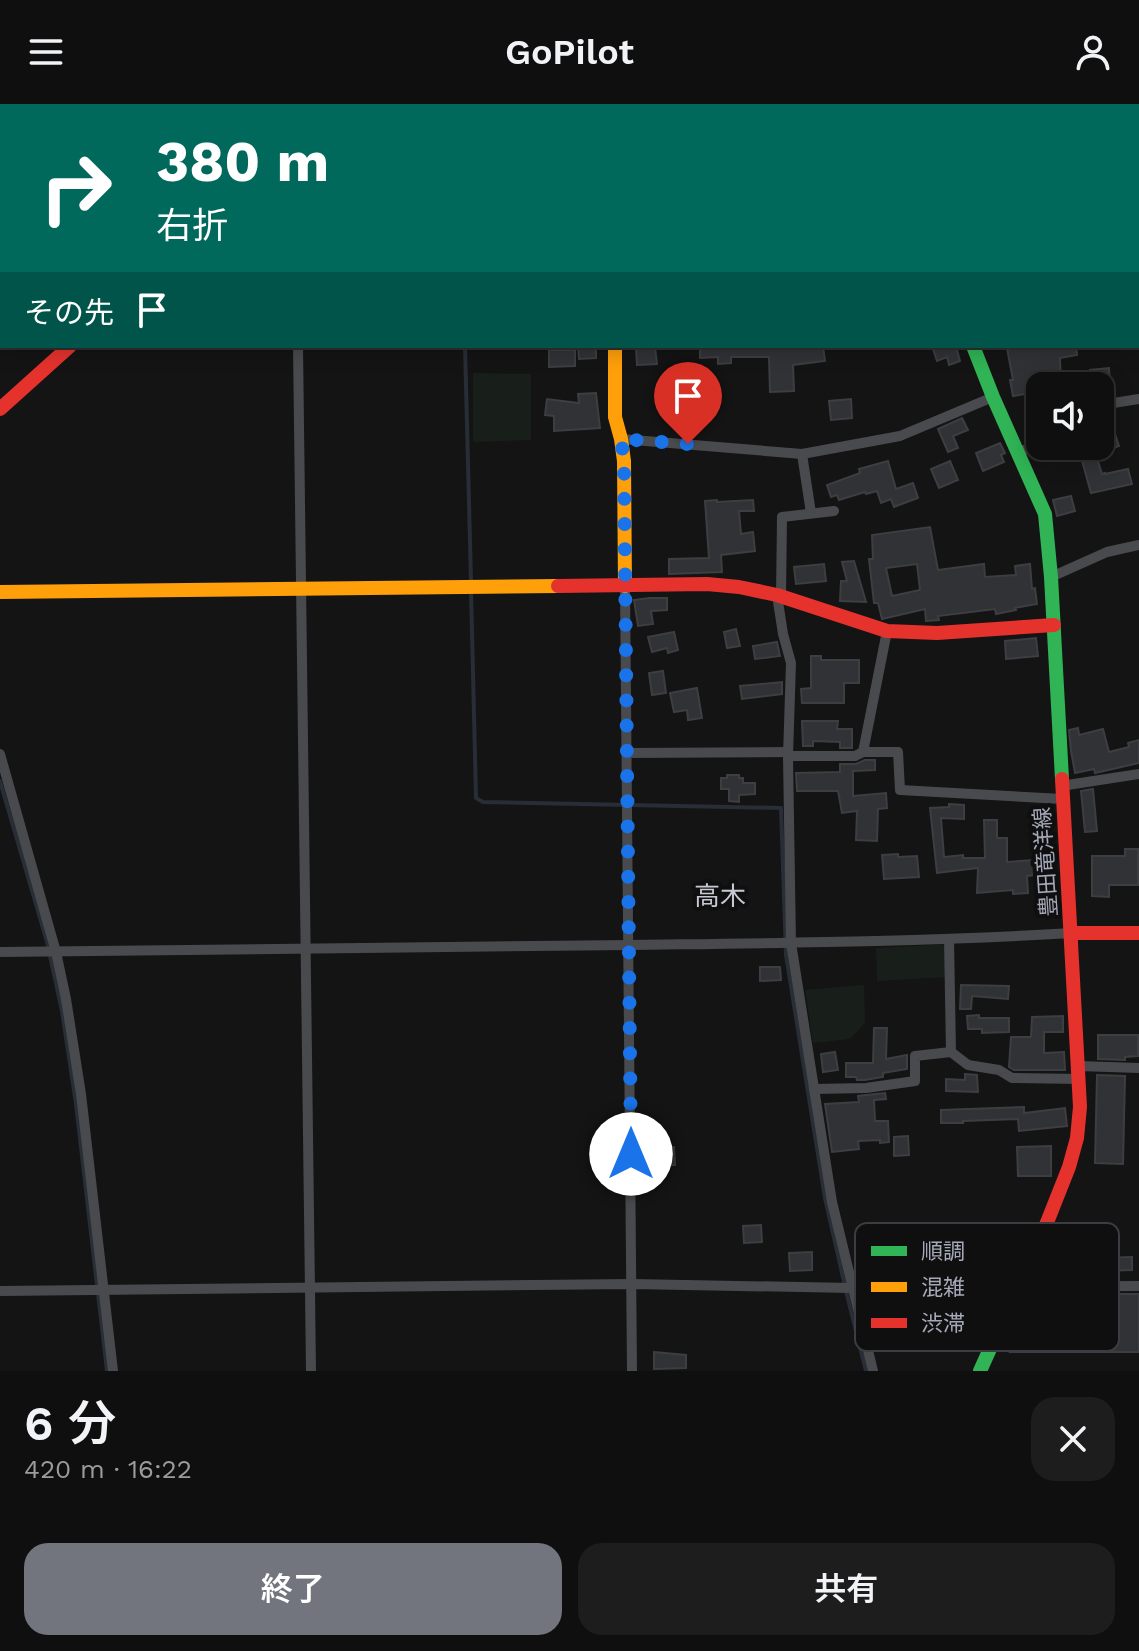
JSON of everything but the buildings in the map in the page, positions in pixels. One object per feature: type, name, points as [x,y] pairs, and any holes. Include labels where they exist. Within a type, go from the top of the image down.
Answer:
[{"type":"street","points":[[0,409],[68,348]]},
{"type":"street","points":[[298,348],[311,1371]]},
{"type":"street","points":[[615,348],[615,417],[624,461],[632,1371]]},
{"type":"street","name":"豊田竜洋線","points":[[974,348],[1045,514],[1051,577],[1072,933],[1079,1123],[1069,1167],[1045,1223]]},
{"type":"street","points":[[621,439],[802,454],[900,436],[993,397]]},
{"type":"street","points":[[1114,403],[1139,399]]},
{"type":"street","points":[[1018,452],[1026,449]]},
{"type":"street","points":[[802,454],[811,513]]},
{"type":"street","points":[[834,511],[782,517],[779,595],[783,634],[791,663],[788,754],[791,943],[832,1202],[855,1300]]},
{"type":"street","points":[[1051,577],[1107,552],[1139,545]]},
{"type":"street","points":[[0,592],[707,584],[779,595],[887,631],[937,633],[1054,625]]},
{"type":"street","points":[[863,752],[887,631]]},
{"type":"street","points":[[627,753],[855,756],[863,752],[898,752],[900,790],[1062,792],[1139,774]]},
{"type":"street","points":[[0,754],[56,952],[81,1094],[113,1371]]},
{"type":"street","points":[[0,952],[791,943],[1139,933]]},
{"type":"street","points":[[949,939],[951,1052]]},
{"type":"street","points":[[814,1089],[866,1088],[915,1081],[915,1056],[951,1052],[968,1065],[999,1070],[1012,1078],[1139,1068]]},
{"type":"street","points":[[0,1291],[632,1284],[855,1288]]},
{"type":"street","points":[[868,1351],[873,1371]]},
{"type":"street","name":"豊田竜洋線","points":[[980,1371],[989,1351]]},
{"type":"shaded area","points":[[473,373],[531,374],[531,440],[473,442]]},
{"type":"shaded area","points":[[949,944],[949,977],[877,981],[876,948]]},
{"type":"shaded area","points":[[864,985],[865,1023],[850,1039],[813,1043],[805,990]]},
{"type":"waterway","points":[[465,348],[471,581]]},
{"type":"waterway","points":[[471,590],[476,798],[483,802],[781,808],[786,955],[825,1198],[855,1327]]},
{"type":"waterway","points":[[0,781],[47,942],[62,1011],[107,1371]]},
{"type":"waterway","points":[[861,1351],[866,1371]]},
{"type":"traffic: fast","points":[[974,348],[1045,514],[1062,779]]},
{"type":"traffic: fast","points":[[980,1371],[989,1351]]},
{"type":"traffic: slow","points":[[615,348],[615,417],[624,461],[625,586]]},
{"type":"traffic: slow","points":[[0,592],[558,586]]},
{"type":"traffic: jam","points":[[0,409],[68,348]]},
{"type":"traffic: jam","points":[[558,586],[707,584],[739,587],[777,595],[887,631],[937,633],[1054,625]]},
{"type":"traffic: jam","points":[[1047,1223],[1069,1167],[1077,1138],[1080,1107],[1062,779]]},
{"type":"traffic: jam","points":[[1072,933],[1139,933]]},
{"type":"district","name":"高木","points":[[720,896]]},
{"type":"route","points":[[631,1154],[624,461],[621,439],[688,444]]}]
